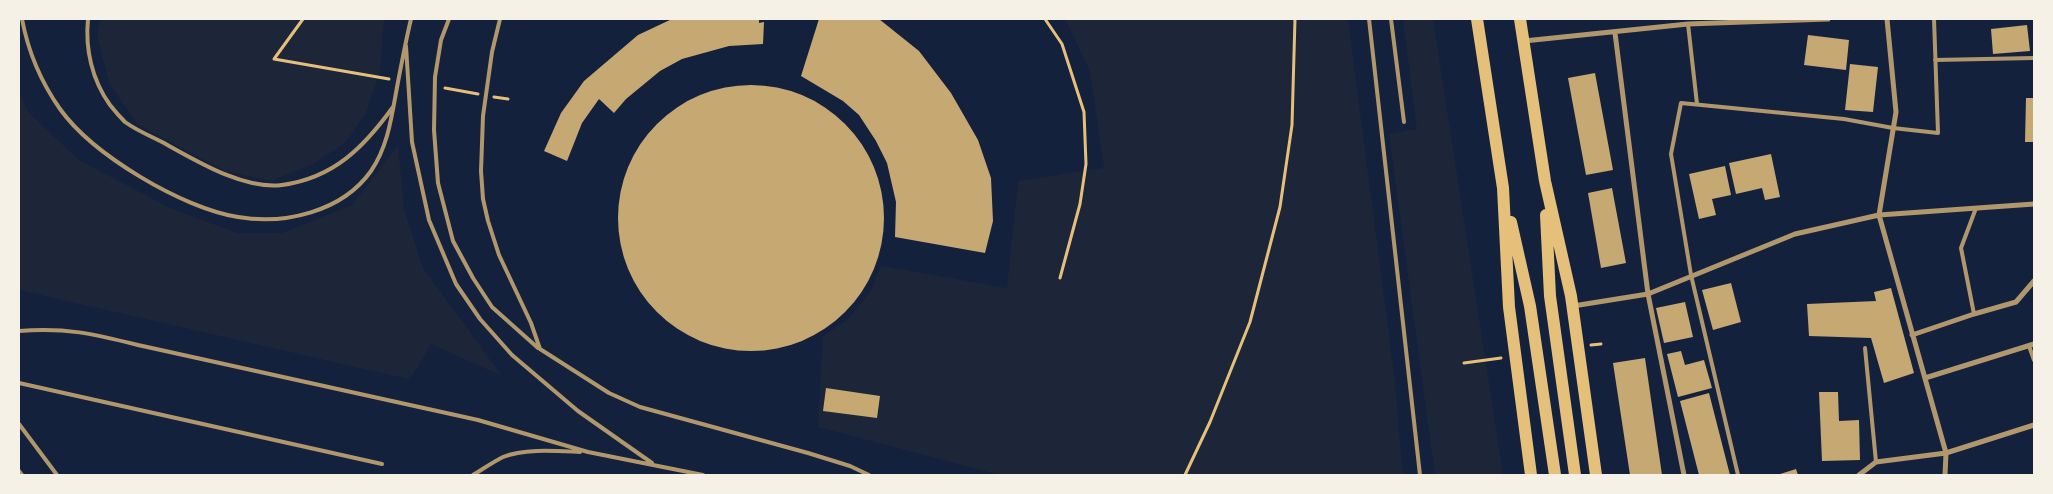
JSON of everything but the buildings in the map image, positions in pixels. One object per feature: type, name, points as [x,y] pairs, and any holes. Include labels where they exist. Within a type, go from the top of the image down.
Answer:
[{"type":"main road","points":[[1477,19],[1503,188],[1530,306],[1555,475]]},
{"type":"main road","points":[[1520,19],[1545,181],[1573,306],[1596,475]]},
{"type":"main road","points":[[1545,181],[1550,296],[1575,475]]},
{"type":"main road","points":[[1503,188],[1509,306],[1531,475]]},
{"type":"street","points":[[1524,42],[1615,33],[1688,21],[1828,19]]},
{"type":"street","points":[[1887,19],[1896,112],[1879,216],[1946,453],[1945,475]]},
{"type":"street","points":[[1615,33],[1648,294],[1684,475]]},
{"type":"street","points":[[1573,306],[1648,294],[1795,234],[1879,216],[2034,204]]},
{"type":"street","points":[[1912,335],[2016,302],[2034,282]]},
{"type":"street","points":[[1925,378],[2032,345]]},
{"type":"street","points":[[1859,475],[1876,462],[1946,453],[2034,425]]},
{"type":"lane","points":[[19,21],[23,19],[26,41],[40,76],[60,109],[81,133],[107,154],[130,170],[182,198],[236,217],[278,220],[299,216],[337,201],[363,180],[380,156],[386,142],[411,19]]},
{"type":"lane","points":[[88,19],[87,44],[91,68],[100,89],[110,105],[125,122],[209,167],[240,179],[262,184],[281,185],[311,178],[335,167],[350,156],[376,131],[394,105]]},
{"type":"lane","points":[[448,19],[441,40],[435,78],[434,130],[438,183],[453,241],[473,278],[492,307],[540,349],[602,389],[640,406],[808,453],[850,466],[869,475]]},
{"type":"lane","points":[[500,19],[492,52],[483,116],[481,171],[484,199],[488,221],[500,254],[531,323],[540,349]]},
{"type":"lane","points":[[1369,19],[1420,475]]},
{"type":"lane","points":[[1391,19],[1404,122]]},
{"type":"lane","points":[[1738,475],[1691,275],[1671,154],[1680,103],[1844,119],[1893,128],[1938,132],[1934,19]]},
{"type":"lane","points":[[1688,21],[1697,104]]},
{"type":"lane","points":[[406,40],[412,142],[429,220],[456,284],[480,319],[512,355],[578,411],[653,465]]},
{"type":"lane","points":[[1935,60],[2034,58]]},
{"type":"lane","points":[[1974,314],[1960,248],[1976,208]]},
{"type":"lane","points":[[19,331],[48,328],[89,332],[138,345],[478,420],[588,452],[703,475]]},
{"type":"lane","points":[[2032,345],[2034,360]]},
{"type":"lane","points":[[1865,348],[1876,462]]},
{"type":"lane","points":[[19,383],[382,464]]},
{"type":"lane","points":[[19,424],[57,475]]},
{"type":"lane","points":[[473,475],[504,457],[515,454],[548,451],[588,452]]},
{"type":"lane","points":[[19,471],[22,475]]},
{"type":"path","points":[[303,19],[274,59],[391,79]]},
{"type":"path","points":[[1045,19],[1062,44],[1084,112],[1086,164],[1080,204],[1060,278]]},
{"type":"path","points":[[1185,475],[1210,422],[1250,322],[1280,207],[1292,125],[1294,19]]},
{"type":"path","points":[[440,88],[479,94]]},
{"type":"path","points":[[489,96],[508,100]]},
{"type":"shaded area","points":[[101,19],[384,19],[380,71],[366,113],[345,143],[313,164],[272,181],[225,171],[137,124],[109,83],[97,35]]},
{"type":"shaded area","points":[[1065,19],[1348,19],[1394,374],[1403,475],[1000,475],[818,427],[823,336],[849,318],[872,289],[881,266],[1007,288],[1018,181],[1104,168],[1090,71]]},
{"type":"shaded area","points":[[1403,19],[1433,19],[1503,475],[1435,475],[1389,134],[1417,129]]},
{"type":"shaded area","points":[[19,92],[29,113],[79,160],[170,208],[237,233],[282,233],[352,205],[398,145],[404,209],[423,268],[502,376],[431,344],[416,370],[408,379],[19,290]]}]
